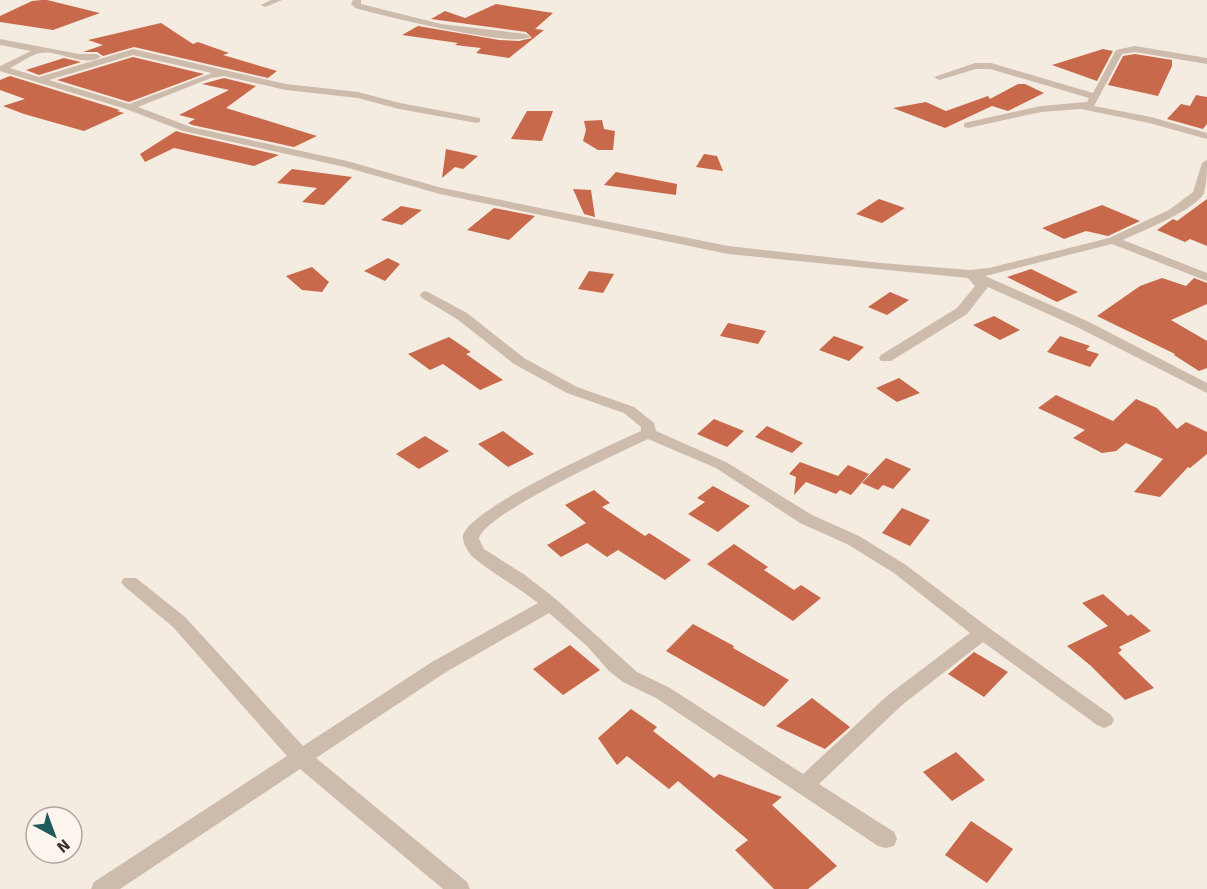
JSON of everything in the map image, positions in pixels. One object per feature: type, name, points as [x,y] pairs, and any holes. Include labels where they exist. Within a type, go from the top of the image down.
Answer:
[{"type":"street","points":[[265,5],[278,0]]},
{"type":"street","points":[[357,0],[358,6],[388,15],[481,33],[526,37]]},
{"type":"street","points":[[0,42],[79,57],[113,56],[138,52],[286,87],[348,93],[411,109],[477,120]]},
{"type":"street","points":[[1089,102],[1119,51],[1135,49],[1207,61]]},
{"type":"street","points":[[39,50],[2,69],[129,107],[187,129],[243,144],[347,164],[440,191],[729,250],[880,267],[970,274],[989,272],[1113,240],[1203,195],[1207,163]]},
{"type":"street","points":[[36,81],[113,56]]},
{"type":"street","points":[[939,77],[975,66],[991,66],[1103,109],[1207,136]]},
{"type":"street","points":[[129,107],[209,76],[228,73]]},
{"type":"street","points":[[968,125],[1041,109],[1089,102]]},
{"type":"street","points":[[1113,240],[1207,277]]},
{"type":"street","points":[[886,358],[962,311],[982,286],[970,274]]},
{"type":"street","points":[[970,274],[1082,324],[1207,389]]},
{"type":"street","points":[[426,295],[462,316],[519,361],[572,390],[629,410],[646,421],[649,426],[648,433]]},
{"type":"street","points":[[886,839],[663,693],[630,676],[551,604],[519,579],[478,553],[471,539],[472,532],[478,525],[530,491],[648,433],[721,465],[806,519],[853,540],[900,569],[983,633],[1104,720]]},
{"type":"street","points":[[130,582],[179,622],[300,757],[459,889]]},
{"type":"street","points":[[102,889],[439,667],[551,604]]},
{"type":"street","points":[[804,785],[895,700],[983,633]]},
{"type":"building","points":[[47,0],[100,13],[53,30],[0,22],[0,16],[32,1]]},
{"type":"building","points":[[496,4],[553,13],[535,29],[544,30],[509,58],[476,53],[481,48],[455,45],[458,43],[402,35],[418,26],[499,40],[519,41],[532,38],[526,32],[431,19],[445,11],[465,18]]},
{"type":"building","points":[[161,23],[193,44],[198,42],[229,53],[223,55],[277,71],[268,78],[134,47],[103,56],[97,52],[83,52],[103,45],[88,40]]},
{"type":"building","points":[[1103,49],[1113,51],[1097,81],[1052,65]]},
{"type":"building","points":[[1135,54],[1172,60],[1172,66],[1158,96],[1108,85],[1123,56]]},
{"type":"building","points":[[133,57],[204,74],[129,102],[57,80]]},
{"type":"building","points":[[64,58],[81,62],[39,75],[26,70]]},
{"type":"building","points":[[10,76],[124,113],[84,131],[24,114],[3,106],[25,99],[0,90],[0,80]]},
{"type":"building","points":[[224,78],[256,86],[226,108],[317,136],[294,147],[192,125],[188,123],[195,119],[179,115],[229,90],[202,84]]},
{"type":"building","points":[[1018,84],[1025,84],[1044,93],[1008,111],[992,106],[945,128],[893,108],[926,102],[946,111],[988,96],[990,99]]},
{"type":"building","points":[[1196,95],[1207,97],[1207,124],[1203,129],[1167,119],[1181,104],[1190,106]]},
{"type":"building","points":[[527,111],[553,111],[542,141],[511,139]]},
{"type":"building","points":[[602,120],[604,129],[615,131],[613,150],[598,150],[583,141],[586,130],[584,121]]},
{"type":"building","points":[[176,131],[279,155],[254,166],[174,148],[145,162],[140,154]]},
{"type":"building","points":[[446,149],[478,156],[463,169],[455,167],[442,178]]},
{"type":"building","points":[[704,154],[717,156],[723,171],[696,167]]},
{"type":"building","points":[[292,169],[352,177],[324,205],[302,202],[317,188],[277,183]]},
{"type":"building","points":[[616,172],[677,184],[676,195],[604,185]]},
{"type":"building","points":[[573,189],[591,190],[595,217],[584,214]]},
{"type":"building","points":[[879,199],[905,208],[882,223],[856,214]]},
{"type":"building","points":[[1207,199],[1207,246],[1190,239],[1185,242],[1157,230],[1173,219],[1177,221]]},
{"type":"building","points":[[1102,205],[1140,221],[1108,236],[1086,231],[1064,239],[1042,228]]},
{"type":"building","points":[[401,206],[422,210],[402,225],[381,220]]},
{"type":"building","points":[[494,208],[535,216],[509,240],[467,230]]},
{"type":"building","points":[[388,258],[400,264],[385,281],[364,271]]},
{"type":"building","points":[[312,267],[329,282],[322,292],[302,290],[286,276]]},
{"type":"building","points":[[1031,269],[1078,292],[1057,302],[1007,277]]},
{"type":"building","points":[[589,271],[614,274],[603,293],[578,289]]},
{"type":"building","points":[[1162,278],[1186,286],[1194,278],[1207,283],[1207,304],[1171,320],[1207,341],[1207,368],[1199,371],[1175,354],[1097,316],[1140,286]]},
{"type":"building","points":[[890,292],[909,300],[887,315],[868,307]]},
{"type":"building","points":[[994,316],[1020,330],[1000,340],[973,325]]},
{"type":"building","points":[[728,323],[766,331],[758,344],[720,336]]},
{"type":"building","points":[[834,336],[864,347],[849,361],[819,350]]},
{"type":"building","points":[[1060,336],[1090,346],[1086,350],[1099,354],[1090,367],[1047,352]]},
{"type":"building","points":[[449,337],[471,352],[466,354],[503,380],[480,390],[443,364],[430,370],[408,354]]},
{"type":"building","points":[[899,378],[920,393],[897,402],[876,388]]},
{"type":"building","points":[[1056,395],[1113,421],[1136,399],[1157,408],[1177,429],[1186,422],[1207,432],[1207,454],[1190,468],[1188,467],[1160,497],[1134,492],[1163,459],[1126,443],[1116,451],[1102,453],[1073,438],[1085,430],[1038,408]]},
{"type":"building","points":[[714,419],[744,431],[727,447],[697,434]]},
{"type":"building","points":[[767,426],[803,443],[792,453],[755,437]]},
{"type":"building","points":[[503,431],[534,454],[508,467],[478,444]]},
{"type":"building","points":[[425,436],[449,451],[419,469],[396,454]]},
{"type":"building","points":[[886,458],[911,469],[893,489],[883,485],[878,490],[862,483]]},
{"type":"building","points":[[800,462],[838,476],[848,465],[869,474],[851,495],[840,490],[836,494],[806,482],[794,495],[796,477],[789,474]]},
{"type":"building","points":[[713,486],[750,506],[718,532],[688,514],[705,502],[697,498]]},
{"type":"building","points":[[594,490],[610,503],[602,507],[645,536],[649,533],[691,560],[665,580],[618,550],[607,557],[587,543],[561,557],[547,545],[586,523],[565,505]]},
{"type":"building","points":[[902,508],[930,520],[910,546],[882,533]]},
{"type":"building","points":[[734,544],[768,567],[764,570],[794,590],[801,585],[821,598],[793,621],[707,564]]},
{"type":"building","points":[[1103,594],[1128,616],[1131,614],[1151,631],[1119,647],[1122,650],[1118,653],[1154,688],[1125,700],[1067,646],[1108,626],[1082,603]]},
{"type":"building","points":[[693,624],[789,680],[764,707],[666,651]]},
{"type":"building","points":[[570,645],[600,670],[563,695],[533,669]]},
{"type":"building","points":[[974,652],[1008,672],[984,697],[948,674]]},
{"type":"building","points":[[812,698],[850,727],[825,749],[776,726]]},
{"type":"building","points":[[631,709],[657,727],[653,731],[714,778],[719,774],[782,797],[772,805],[837,866],[808,889],[774,889],[735,850],[748,840],[678,781],[669,789],[627,756],[617,765],[598,738]]},
{"type":"building","points":[[956,752],[985,780],[952,801],[923,772]]},
{"type":"building","points":[[971,821],[1013,849],[987,883],[945,855]]}]
